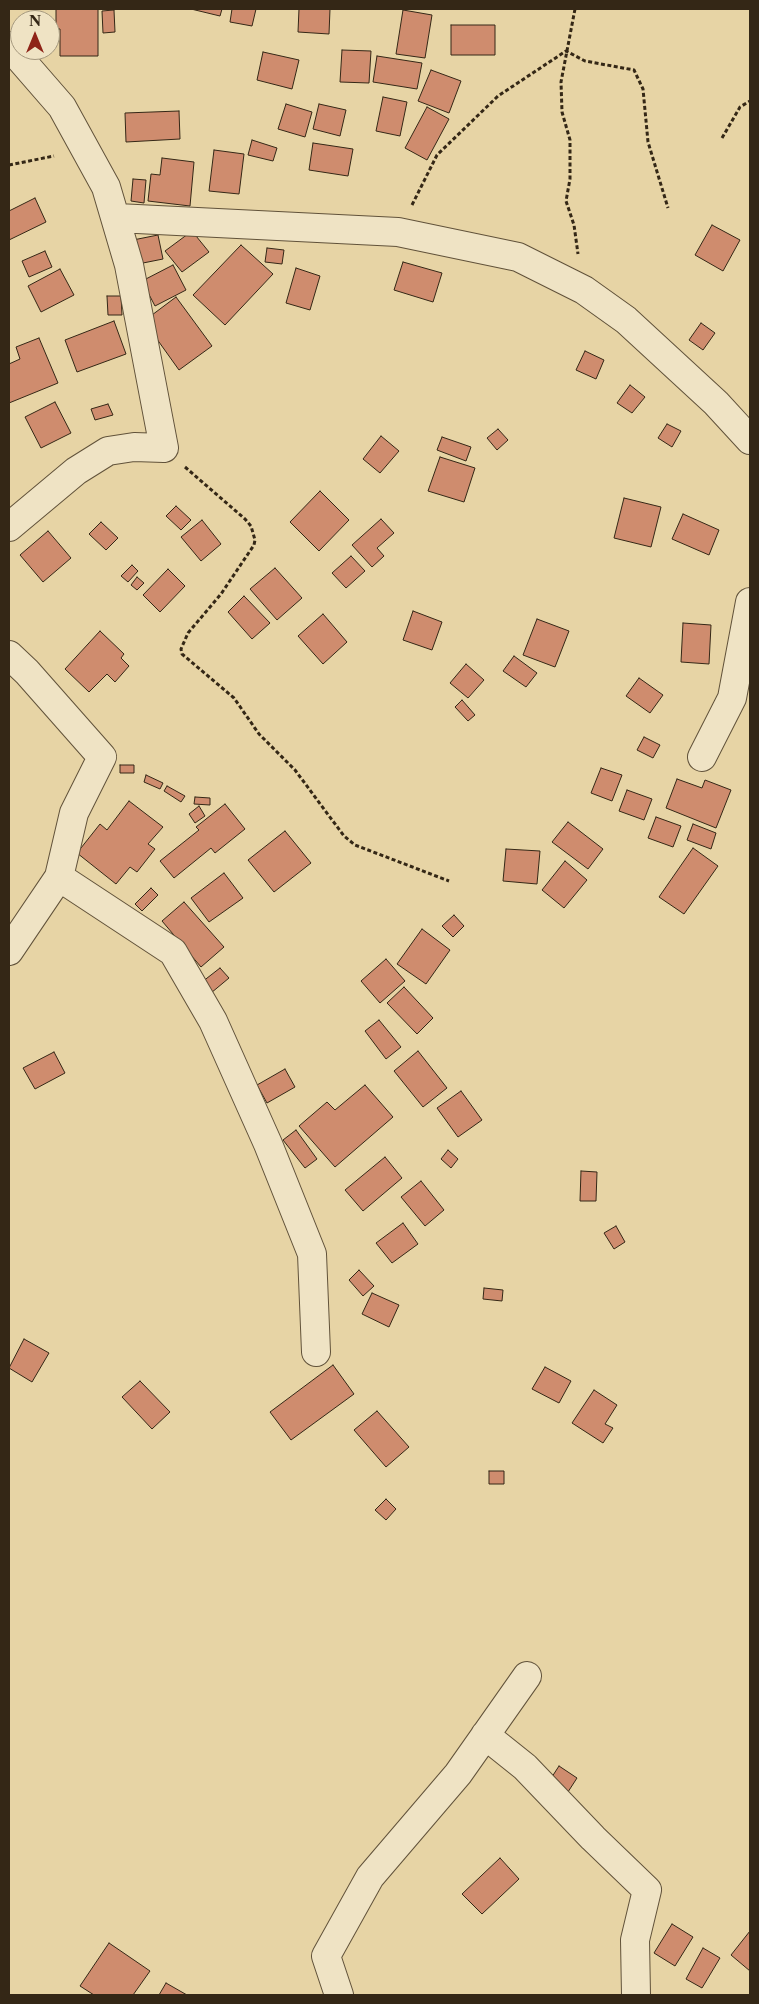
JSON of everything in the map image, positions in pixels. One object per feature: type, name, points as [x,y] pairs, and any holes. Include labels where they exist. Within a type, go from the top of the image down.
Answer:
[{"type":"street","points":[[9,46],[62,107],[106,187],[130,265],[164,448],[134,447],[108,451],[76,471],[9,527]]},
{"type":"street","points":[[117,218],[398,232],[518,257],[584,290],[626,320],[716,402],[750,440]]},
{"type":"street","points":[[702,757],[732,698],[750,602]]},
{"type":"street","points":[[9,655],[27,672],[102,757],[74,813],[59,876],[9,951]]},
{"type":"street","points":[[59,876],[173,952],[213,1022],[268,1144],[312,1254],[316,1352]]},
{"type":"street","points":[[339,1995],[326,1956],[370,1877],[458,1774],[527,1676]]},
{"type":"street","points":[[486,1735],[525,1767],[593,1838],[647,1890],[635,1940],[636,1995]]},
{"type":"path","points":[[575,9],[561,82],[562,112],[570,140],[570,179],[566,201],[574,225],[584,290]]},
{"type":"path","points":[[566,50],[585,61],[634,70],[643,89],[648,142],[668,208]]},
{"type":"path","points":[[398,232],[438,155],[498,96],[566,50]]},
{"type":"path","points":[[722,138],[740,107],[750,101]]},
{"type":"path","points":[[9,165],[87,152]]},
{"type":"path","points":[[164,448],[245,519],[254,533],[254,545],[221,594],[188,633],[181,649],[182,654],[234,698],[259,734],[294,770],[349,840],[355,845],[449,881]]},
{"type":"building","points":[[98,9],[98,56],[60,56],[60,10],[56,10]]},
{"type":"building","points":[[191,9],[222,9],[220,16]]},
{"type":"building","points":[[232,9],[256,9],[252,26],[230,22]]},
{"type":"building","points":[[299,9],[330,9],[329,34],[298,32]]},
{"type":"building","points":[[114,10],[115,32],[103,33],[102,11]]},
{"type":"building","points":[[403,10],[432,15],[425,58],[396,54]]},
{"type":"building","points":[[451,25],[495,25],[495,55],[451,55]]},
{"type":"building","points":[[342,50],[371,51],[369,83],[340,82]]},
{"type":"building","points":[[263,52],[299,60],[292,89],[257,80]]},
{"type":"building","points":[[377,56],[422,63],[417,89],[373,82]]},
{"type":"building","points":[[431,70],[461,81],[449,113],[418,101]]},
{"type":"building","points":[[383,97],[407,102],[400,136],[376,131]]},
{"type":"building","points":[[286,104],[312,112],[305,137],[278,129]]},
{"type":"building","points":[[319,104],[346,110],[340,136],[313,129]]},
{"type":"building","points":[[427,107],[449,119],[427,160],[405,148]]},
{"type":"building","points":[[179,111],[180,139],[126,142],[125,113]]},
{"type":"building","points":[[252,140],[277,148],[273,161],[248,155]]},
{"type":"building","points":[[313,143],[353,149],[348,176],[309,170]]},
{"type":"building","points":[[214,150],[244,154],[239,194],[209,191]]},
{"type":"building","points":[[162,158],[194,162],[190,206],[148,201],[151,174],[160,175]]},
{"type":"building","points":[[133,179],[146,180],[144,203],[131,201]]},
{"type":"building","points":[[35,198],[46,222],[9,240],[9,211]]},
{"type":"building","points":[[712,225],[740,240],[723,271],[695,255]]},
{"type":"building","points":[[192,231],[209,252],[182,272],[165,251]]},
{"type":"building","points":[[158,235],[163,259],[133,265],[128,241]]},
{"type":"building","points":[[241,245],[273,274],[225,325],[193,295]]},
{"type":"building","points":[[267,248],[284,250],[282,264],[265,262]]},
{"type":"building","points":[[45,251],[52,267],[29,277],[22,261]]},
{"type":"building","points":[[403,262],[442,273],[433,302],[394,290]]},
{"type":"building","points":[[173,265],[186,290],[155,306],[142,281]]},
{"type":"building","points":[[296,268],[320,276],[310,310],[286,303]]},
{"type":"building","points":[[60,269],[74,295],[41,312],[28,286]]},
{"type":"building","points":[[107,296],[121,296],[122,315],[108,315]]},
{"type":"building","points":[[176,297],[212,346],[179,370],[144,321]]},
{"type":"building","points":[[114,321],[126,354],[77,372],[65,340]]},
{"type":"building","points":[[701,323],[715,333],[703,350],[689,340]]},
{"type":"building","points":[[39,338],[58,383],[9,403],[9,364],[20,359],[16,347]]},
{"type":"building","points":[[585,351],[604,360],[596,379],[576,370]]},
{"type":"building","points":[[630,385],[645,397],[632,413],[617,403]]},
{"type":"building","points":[[55,402],[71,433],[41,448],[25,417]]},
{"type":"building","points":[[108,404],[113,415],[95,420],[91,409]]},
{"type":"building","points":[[667,424],[681,431],[672,447],[658,438]]},
{"type":"building","points":[[498,429],[508,440],[497,450],[487,438]]},
{"type":"building","points":[[381,436],[399,451],[380,473],[363,459]]},
{"type":"building","points":[[442,437],[471,447],[466,461],[437,450]]},
{"type":"building","points":[[440,457],[475,468],[464,502],[428,491]]},
{"type":"building","points":[[320,491],[349,520],[319,551],[290,522]]},
{"type":"building","points":[[624,498],[661,507],[651,547],[614,538]]},
{"type":"building","points":[[176,506],[191,520],[181,530],[166,516]]},
{"type":"building","points":[[683,514],[719,530],[709,555],[672,539]]},
{"type":"building","points":[[381,519],[394,533],[377,548],[384,556],[372,567],[352,545]]},
{"type":"building","points":[[202,520],[221,544],[201,561],[181,537]]},
{"type":"building","points":[[101,522],[118,538],[106,550],[89,534]]},
{"type":"building","points":[[48,531],[71,558],[43,582],[20,555]]},
{"type":"building","points":[[351,556],[365,571],[346,588],[332,573]]},
{"type":"building","points":[[132,565],[138,571],[128,582],[121,576]]},
{"type":"building","points":[[275,568],[302,598],[277,620],[250,589]]},
{"type":"building","points":[[168,569],[185,586],[160,612],[143,595]]},
{"type":"building","points":[[137,577],[144,583],[137,590],[131,585]]},
{"type":"building","points":[[244,596],[270,623],[252,639],[228,612]]},
{"type":"building","points":[[413,611],[442,622],[432,650],[403,640]]},
{"type":"building","points":[[323,614],[347,642],[323,664],[298,636]]},
{"type":"building","points":[[537,619],[569,631],[555,667],[523,655]]},
{"type":"building","points":[[683,623],[711,625],[709,664],[681,662]]},
{"type":"building","points":[[100,631],[124,654],[121,658],[129,666],[115,682],[107,674],[89,692],[65,669]]},
{"type":"building","points":[[514,656],[537,673],[526,687],[503,671]]},
{"type":"building","points":[[466,664],[484,680],[468,698],[450,683]]},
{"type":"building","points":[[639,678],[663,695],[650,713],[626,696]]},
{"type":"building","points":[[462,700],[475,715],[468,721],[455,707]]},
{"type":"building","points":[[644,737],[660,745],[653,758],[637,750]]},
{"type":"building","points":[[120,765],[134,765],[134,773],[120,773]]},
{"type":"building","points":[[601,768],[622,775],[612,801],[591,793]]},
{"type":"building","points":[[146,775],[163,783],[160,789],[144,782]]},
{"type":"building","points":[[677,779],[702,788],[705,780],[731,790],[716,828],[666,808]]},
{"type":"building","points":[[167,786],[185,796],[181,802],[164,791]]},
{"type":"building","points":[[627,790],[652,799],[644,820],[619,811]]},
{"type":"building","points":[[195,797],[210,798],[210,805],[194,804]]},
{"type":"building","points":[[129,801],[163,827],[148,844],[155,849],[137,872],[130,867],[116,884],[77,853],[100,824],[107,830]]},
{"type":"building","points":[[225,804],[245,829],[215,853],[211,848],[174,878],[160,861],[199,830],[196,827]]},
{"type":"building","points":[[199,806],[205,816],[195,823],[189,814]]},
{"type":"building","points":[[656,817],[681,826],[673,847],[648,838]]},
{"type":"building","points":[[568,822],[603,849],[588,869],[552,842]]},
{"type":"building","points":[[693,824],[716,833],[711,849],[687,840]]},
{"type":"building","points":[[285,831],[311,863],[274,892],[248,860]]},
{"type":"building","points":[[693,848],[718,866],[684,914],[659,897]]},
{"type":"building","points":[[506,849],[540,851],[537,884],[503,881]]},
{"type":"building","points":[[565,861],[587,880],[564,908],[542,890]]},
{"type":"building","points":[[224,873],[243,898],[209,922],[191,898]]},
{"type":"building","points":[[151,888],[158,895],[142,911],[135,904]]},
{"type":"building","points":[[184,902],[224,947],[201,967],[162,921]]},
{"type":"building","points":[[454,915],[464,926],[453,937],[442,926]]},
{"type":"building","points":[[422,929],[450,950],[426,984],[397,964]]},
{"type":"building","points":[[386,959],[405,981],[380,1003],[361,981]]},
{"type":"building","points":[[220,968],[229,978],[211,993],[202,982]]},
{"type":"building","points":[[404,987],[433,1018],[417,1034],[387,1003]]},
{"type":"building","points":[[379,1020],[401,1047],[386,1059],[365,1031]]},
{"type":"building","points":[[418,1051],[447,1088],[423,1107],[394,1071]]},
{"type":"building","points":[[54,1052],[65,1073],[35,1089],[23,1068]]},
{"type":"building","points":[[285,1069],[295,1087],[267,1103],[257,1085]]},
{"type":"building","points":[[365,1085],[393,1117],[335,1167],[299,1126],[327,1102],[335,1110]]},
{"type":"building","points":[[461,1091],[482,1120],[458,1137],[437,1108]]},
{"type":"building","points":[[296,1130],[317,1159],[305,1168],[283,1140]]},
{"type":"building","points":[[448,1150],[458,1159],[451,1168],[441,1159]]},
{"type":"building","points":[[385,1157],[402,1178],[363,1211],[345,1190]]},
{"type":"building","points":[[581,1171],[597,1172],[596,1201],[580,1201]]},
{"type":"building","points":[[421,1181],[444,1210],[425,1226],[401,1197]]},
{"type":"building","points":[[403,1223],[418,1244],[392,1263],[376,1243]]},
{"type":"building","points":[[616,1226],[625,1242],[614,1249],[604,1233]]},
{"type":"building","points":[[359,1270],[374,1286],[363,1296],[349,1280]]},
{"type":"building","points":[[484,1288],[503,1290],[502,1301],[483,1299]]},
{"type":"building","points":[[372,1293],[399,1305],[389,1327],[362,1314]]},
{"type":"building","points":[[24,1339],[49,1353],[32,1382],[9,1368]]},
{"type":"building","points":[[333,1365],[354,1394],[291,1440],[270,1412]]},
{"type":"building","points":[[545,1367],[571,1381],[559,1403],[532,1389]]},
{"type":"building","points":[[140,1381],[170,1412],[152,1429],[122,1397]]},
{"type":"building","points":[[594,1390],[617,1405],[605,1424],[613,1428],[603,1443],[572,1423]]},
{"type":"building","points":[[377,1411],[409,1447],[386,1467],[354,1430]]},
{"type":"building","points":[[489,1471],[504,1471],[504,1484],[489,1484]]},
{"type":"building","points":[[386,1499],[396,1509],[386,1520],[375,1510]]},
{"type":"building","points":[[559,1766],[577,1778],[566,1795],[548,1783]]},
{"type":"building","points":[[500,1858],[519,1879],[482,1914],[462,1894]]},
{"type":"building","points":[[672,1924],[693,1937],[675,1966],[654,1953]]},
{"type":"building","points":[[750,1931],[750,1971],[731,1955]]},
{"type":"building","points":[[109,1943],[150,1971],[133,1995],[94,1995],[80,1986]]},
{"type":"building","points":[[703,1948],[720,1958],[702,1988],[686,1979]]},
{"type":"building","points":[[166,1983],[187,1995],[159,1995]]}]
